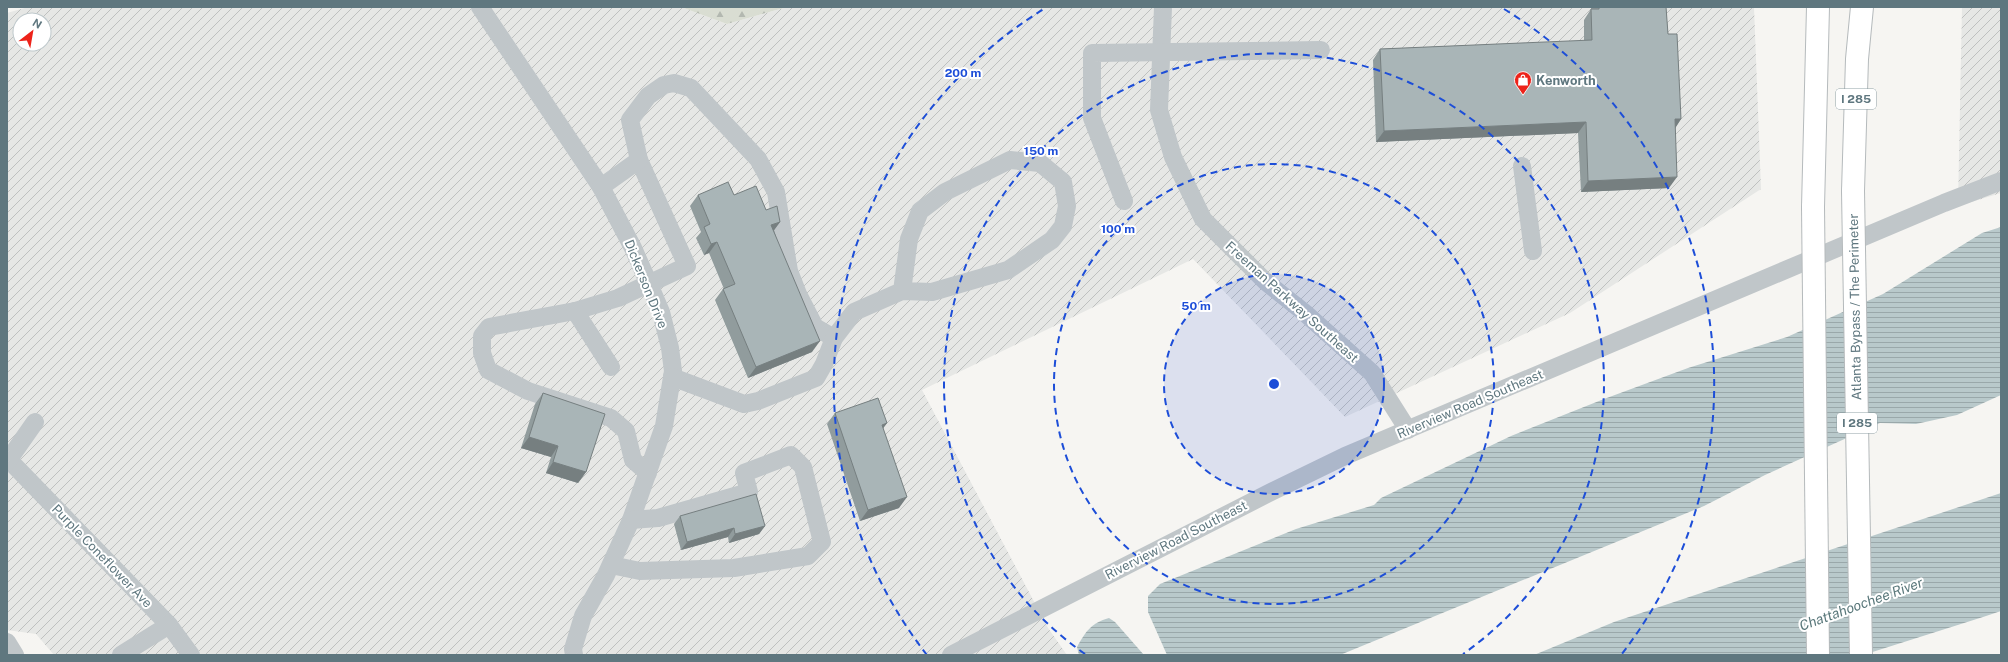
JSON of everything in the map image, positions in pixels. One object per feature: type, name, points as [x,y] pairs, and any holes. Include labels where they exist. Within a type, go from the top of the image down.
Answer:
[{"type":"highway","points":[[1818,7],[1814,207],[1818,655]]},
{"type":"highway","name":"Atlanta Bypass / The Perimeter","points":[[1861,655],[1852,191],[1857,59],[1862,7]]},
{"type":"street","name":"Dickerson Drive","points":[[480,7],[601,187],[633,248],[649,284],[660,312],[670,348],[672,377],[664,426],[631,520],[611,564],[583,616],[573,649],[574,655]]},
{"type":"street","name":"Freeman Parkway Southeast","points":[[1163,7],[1159,110],[1173,156],[1203,219],[1266,282],[1304,313],[1372,373],[1408,430]]},
{"type":"street","points":[[1124,201],[1092,118],[1092,53],[1321,50]]},
{"type":"street","points":[[648,473],[634,460],[626,430],[611,418],[528,391],[488,370],[482,353],[482,336],[489,326],[574,310],[618,298],[687,266],[639,160],[630,120],[648,96],[664,85],[674,83],[691,88],[758,159],[776,192],[789,271],[798,294],[815,327],[834,338]]},
{"type":"street","points":[[601,187],[639,160]]},
{"type":"street","points":[[672,377],[744,404],[758,401],[816,378],[824,364],[834,338],[854,312],[902,291],[932,292],[1008,270],[1052,240],[1063,226],[1067,206],[1063,182],[1040,163],[1010,160],[945,192],[920,211],[909,239],[902,291]]},
{"type":"street","points":[[1522,166],[1533,251]]},
{"type":"street","name":"Riverview Road Southeast","points":[[951,655],[1270,492],[1345,456],[1944,203],[2001,181]]},
{"type":"street","points":[[574,310],[611,367]]},
{"type":"street","points":[[8,461],[35,422]]},
{"type":"street","points":[[611,564],[640,572],[734,568],[808,556],[822,542],[803,467],[791,455],[744,473],[749,492],[658,518],[631,520]]},
{"type":"street","name":"Purple Coneflower Ave","points":[[8,461],[169,625],[191,655]]},
{"type":"street","points":[[121,655],[169,625]]},
{"type":"street","points":[[7,642],[15,655]]},
{"type":"shaded area","points":[[28,7],[681,7],[727,24],[787,7],[1754,7],[1761,189],[1570,313],[1345,417],[1193,259],[922,390],[1048,628],[1067,655],[54,655],[36,634],[7,630],[7,13]]},
{"type":"shaded area","points":[[1962,7],[2001,7],[2001,193],[1958,206]]},
{"type":"green space","points":[[681,7],[787,7],[727,24]]},
{"type":"water","points":[[2001,227],[2001,395],[1957,415],[1916,424],[1880,423],[1765,475],[1704,506],[1340,655],[1167,655],[1148,612],[1148,596],[1160,584],[1296,529],[1374,505],[1381,498],[1511,436],[1604,399],[1688,368],[1787,337],[1883,294],[1982,233]]},
{"type":"water","name":"Chattahoochee River","points":[[2001,493],[2001,611],[1863,655],[1534,655],[1614,622]]},
{"type":"water","points":[[1109,618],[1115,622],[1144,655],[1079,655],[1077,647],[1086,632],[1093,625]]},
{"type":"building","name":"Kenworth","points":[[1599,7],[1666,7],[1668,34],[1677,34],[1681,119],[1675,119],[1677,177],[1588,181],[1586,122],[1384,131],[1380,49],[1592,40],[1591,9],[1599,9]]},
{"type":"building","points":[[728,182],[734,195],[756,186],[766,210],[777,206],[780,222],[771,225],[820,341],[756,367],[723,289],[735,284],[717,242],[711,244],[704,227],[710,224],[698,195]]},
{"type":"building","points":[[543,393],[605,414],[586,472],[553,462],[558,446],[529,437]]},
{"type":"building","points":[[878,398],[887,423],[882,425],[907,497],[868,510],[835,413]]},
{"type":"building","points":[[756,494],[765,526],[735,534],[734,528],[687,542],[680,516]]},
{"type":"place","name":"Kenworth","points":[[1523,95]]}]
